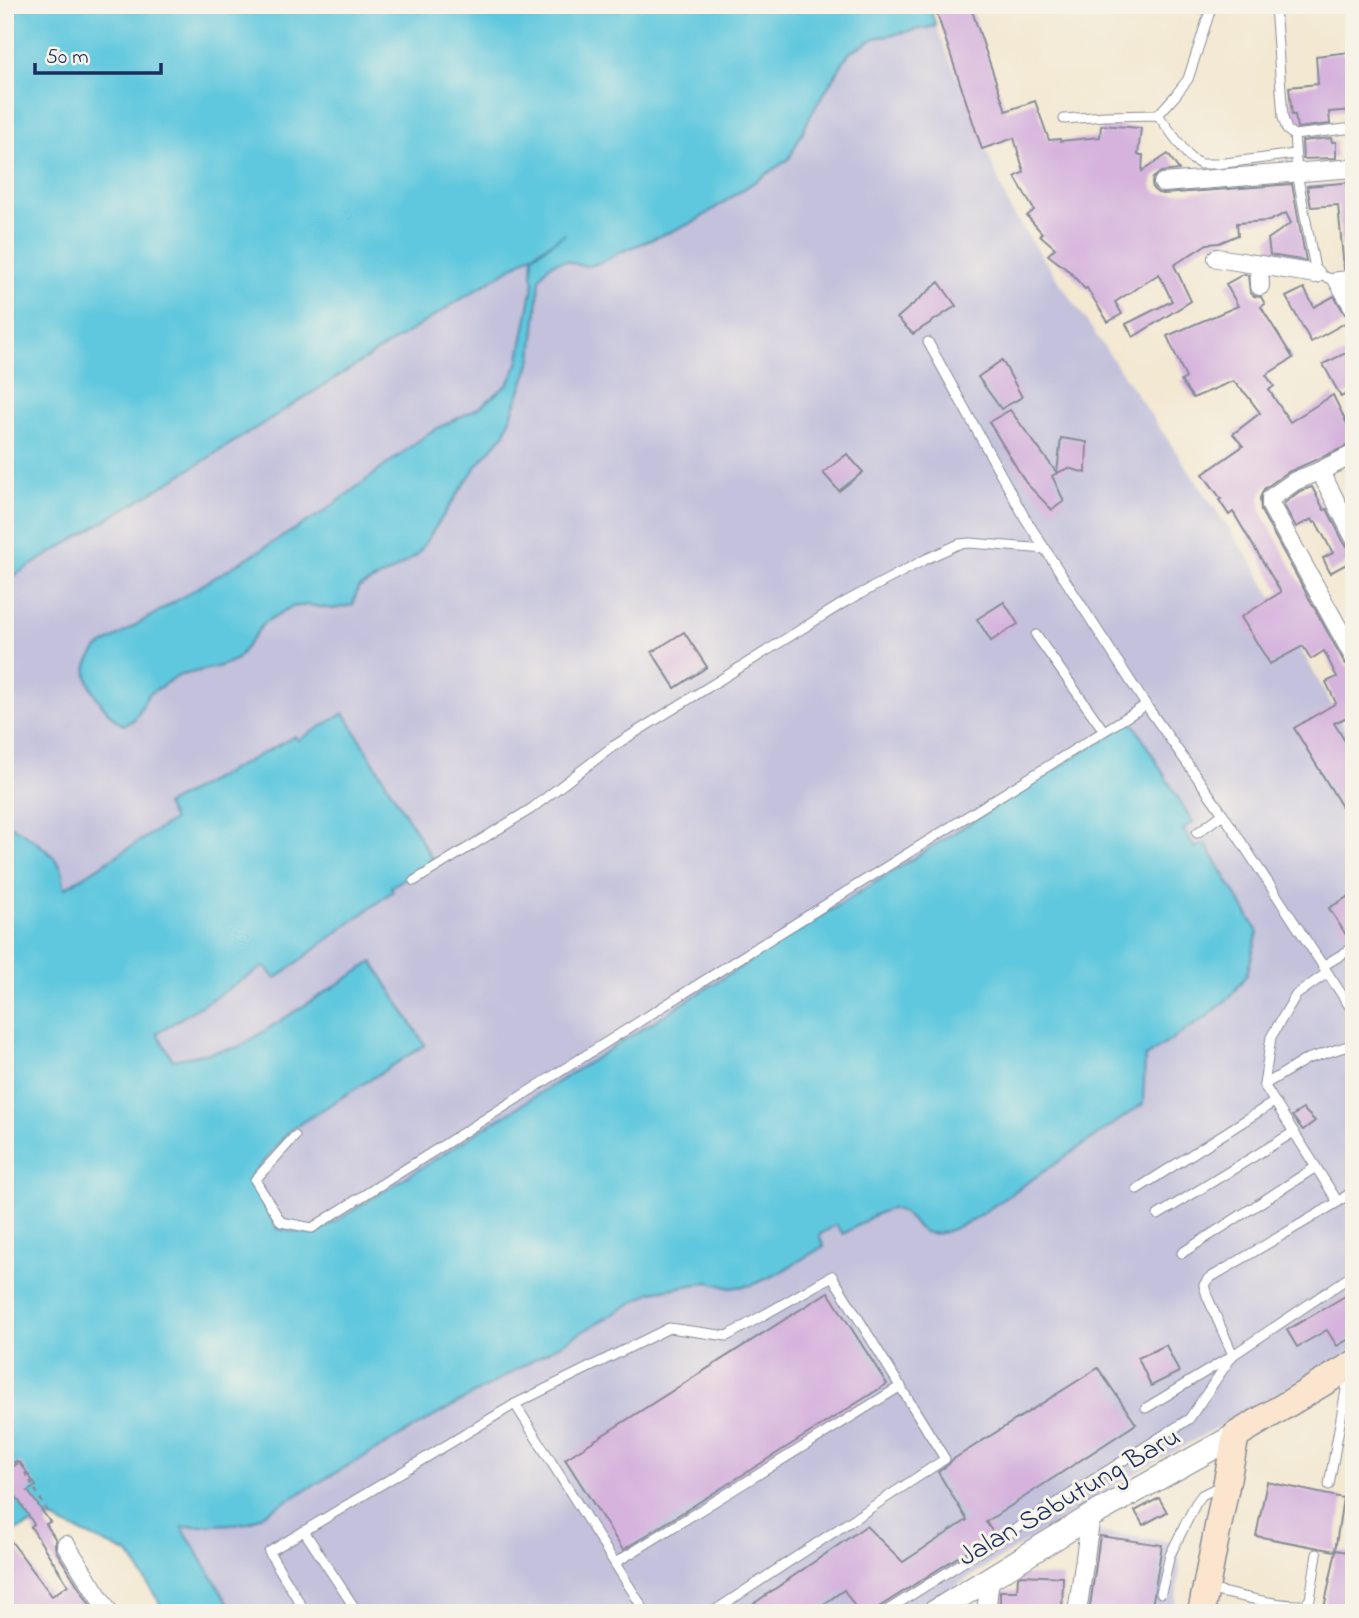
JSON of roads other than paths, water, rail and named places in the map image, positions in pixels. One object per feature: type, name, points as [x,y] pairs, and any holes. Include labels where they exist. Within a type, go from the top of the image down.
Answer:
[{"type":"main road","points":[[1203,1601],[1236,1435],[1352,1365]]},
{"type":"street","points":[[1163,183],[1296,163],[1354,168]]},
{"type":"street","points":[[1217,258],[1316,274]]},
{"type":"street","points":[[1259,265],[1260,286]]},
{"type":"street","points":[[1346,280],[1354,308]]},
{"type":"street","points":[[1354,454],[1295,481],[1271,498],[1270,502],[1354,657]]},
{"type":"street","points":[[1320,471],[1354,537]]},
{"type":"street","name":"Jalan Sabutung Baru","points":[[933,1613],[1090,1516],[1236,1435]]},
{"type":"street","points":[[1077,1613],[1090,1516]]},
{"type":"street","points":[[66,1545],[109,1613]]},
{"type":"street","points":[[986,1613],[990,1579]]},
{"type":"lane","points":[[1064,119],[1158,115],[1188,79],[1212,5]]},
{"type":"lane","points":[[1275,5],[1283,117],[1287,130],[1294,135],[1354,128]]},
{"type":"lane","points":[[1158,115],[1190,158],[1200,164],[1296,163]]},
{"type":"lane","points":[[1294,135],[1296,163],[1316,274],[1346,280]]},
{"type":"lane","points":[[928,342],[1025,518],[1146,705],[1223,814],[1354,1013]]},
{"type":"lane","points":[[414,881],[531,809],[635,733],[845,601],[959,544],[1046,549]]},
{"type":"lane","points":[[1036,635],[1104,732]]},
{"type":"lane","points":[[295,1136],[255,1180],[281,1222],[312,1228],[1146,705]]},
{"type":"lane","points":[[1197,833],[1223,814]]},
{"type":"lane","points":[[1338,1202],[1264,1085],[1271,1037],[1296,995],[1354,947]]},
{"type":"lane","points":[[1264,1085],[1307,1059],[1354,1044]]},
{"type":"lane","points":[[1137,1189],[1274,1101]]},
{"type":"lane","points":[[1158,1215],[1294,1132]]},
{"type":"lane","points":[[1182,1253],[1316,1167]]},
{"type":"lane","points":[[1233,1355],[1207,1296],[1204,1285],[1208,1279],[1354,1190]]},
{"type":"lane","points":[[1146,1408],[1233,1355],[1354,1274]]},
{"type":"lane","points":[[306,1613],[269,1552],[515,1404],[669,1328],[727,1336],[832,1276],[945,1459],[717,1609]]},
{"type":"lane","points":[[883,1613],[1189,1419],[1233,1355]]},
{"type":"lane","points":[[1329,1485],[1352,1365]]},
{"type":"lane","points":[[615,1563],[901,1386]]},
{"type":"lane","points":[[515,1404],[646,1613]]},
{"type":"lane","points":[[1161,1593],[1170,1555],[1196,1503],[1202,1495],[1227,1481]]},
{"type":"lane","points":[[304,1531],[358,1613]]},
{"type":"lane","points":[[1203,1601],[1305,1605],[1310,1599],[1317,1554]]},
{"type":"water","points":[[5,5],[929,5],[936,26],[875,38],[849,53],[813,111],[789,159],[694,222],[597,264],[582,266],[562,261],[547,268],[540,279],[532,358],[505,433],[475,468],[417,555],[391,572],[358,588],[353,605],[333,609],[308,605],[291,607],[264,623],[237,659],[221,666],[177,676],[148,695],[135,719],[123,725],[103,706],[88,679],[88,663],[98,648],[325,511],[430,432],[480,407],[508,384],[518,364],[534,281],[533,256],[565,234],[189,470],[5,581]]},
{"type":"water","points":[[344,713],[433,860],[391,887],[393,891],[275,979],[265,966],[157,1033],[173,1060],[239,1047],[373,962],[425,1045],[290,1130],[249,1179],[278,1229],[314,1235],[1132,721],[1193,823],[1183,829],[1195,848],[1205,843],[1258,932],[1247,974],[1230,997],[1208,1016],[1145,1057],[1143,1104],[971,1221],[933,1234],[918,1228],[903,1212],[887,1210],[843,1234],[836,1225],[819,1235],[824,1246],[777,1274],[752,1285],[730,1288],[709,1282],[652,1292],[248,1523],[182,1527],[234,1613],[166,1613],[129,1554],[50,1518],[5,1534],[5,822],[38,843],[53,857],[62,871],[65,888],[173,820],[165,805],[295,736],[298,740]]}]
